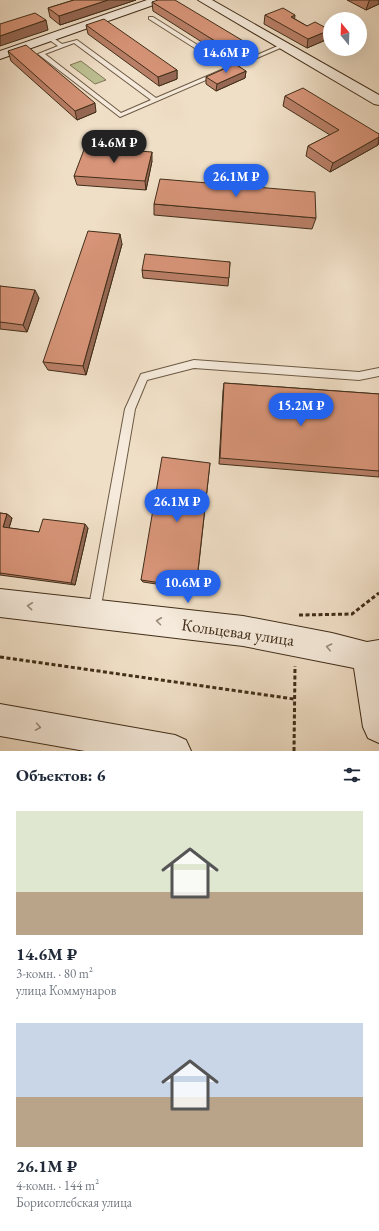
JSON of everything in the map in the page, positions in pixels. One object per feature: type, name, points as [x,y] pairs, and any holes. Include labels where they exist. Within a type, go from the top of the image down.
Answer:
[{"type":"street","points":[[0,55],[158,0]]},
{"type":"street","points":[[204,0],[379,101]]},
{"type":"street","name":"Кольцевая улица","points":[[0,602],[243,631],[297,628],[373,656]]},
{"type":"street","points":[[373,656],[379,727]]},
{"type":"street","points":[[0,720],[175,751]]},
{"type":"lane","points":[[152,18],[230,68]]},
{"type":"lane","points":[[50,38],[62,46]]},
{"type":"lane","points":[[155,100],[75,41],[41,54],[120,115],[282,46]]},
{"type":"lane","points":[[94,613],[130,409],[144,377],[194,364],[359,376],[379,372]]},
{"type":"path","points":[[294,751],[294,699],[297,628]]},
{"type":"path","points":[[0,657],[294,699]]},
{"type":"green space","points":[[81,61],[106,80],[95,84],[70,65]]},
{"type":"building","points":[[74,0],[108,0],[59,16],[48,8]]},
{"type":"building","points":[[158,0],[175,0],[245,42],[228,49],[152,2]]},
{"type":"building","points":[[283,8],[295,15],[291,17],[307,26],[315,22],[323,26],[323,33],[308,39],[265,15]]},
{"type":"building","points":[[35,13],[46,20],[0,36],[0,24]]},
{"type":"building","points":[[104,19],[177,70],[158,77],[86,25]]},
{"type":"building","points":[[26,45],[95,103],[75,111],[8,51]]},
{"type":"building","points":[[235,64],[246,71],[217,84],[206,77]]},
{"type":"building","points":[[303,88],[379,134],[379,137],[333,163],[308,146],[339,130],[285,96]]},
{"type":"building","points":[[85,147],[152,152],[145,181],[74,176]]},
{"type":"building","points":[[160,179],[315,192],[316,218],[154,204]]},
{"type":"building","points":[[88,231],[120,234],[83,366],[43,362]]},
{"type":"building","points":[[145,254],[230,262],[229,278],[142,270]]},
{"type":"building","points":[[0,286],[35,290],[23,325],[0,322]]},
{"type":"building","points":[[224,383],[379,394],[379,471],[220,458]]},
{"type":"building","points":[[162,457],[210,463],[196,588],[141,580]]},
{"type":"building","points":[[0,513],[7,514],[3,527],[39,532],[43,519],[85,524],[71,583],[0,573]]}]
